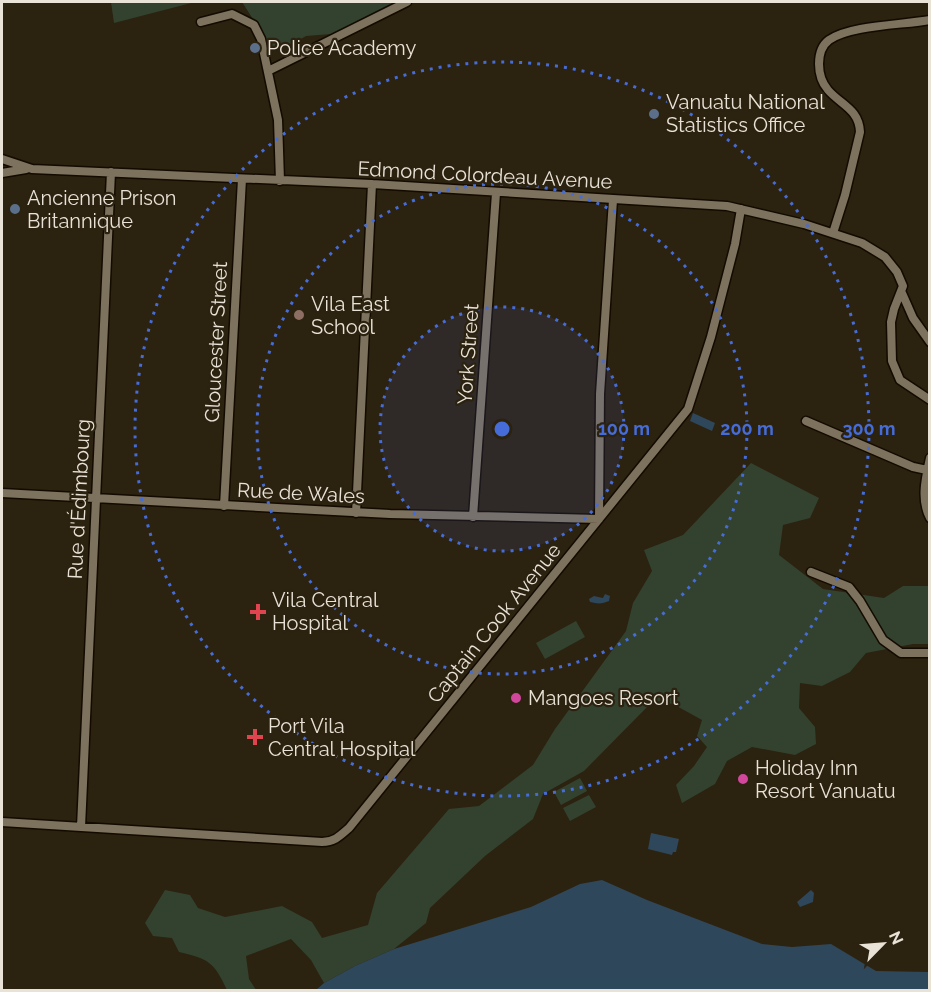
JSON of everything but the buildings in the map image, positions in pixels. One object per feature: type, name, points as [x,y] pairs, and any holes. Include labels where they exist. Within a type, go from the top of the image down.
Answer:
[{"type":"street","points":[[268,71],[407,2]]},
{"type":"street","points":[[201,22],[232,14],[254,25],[261,39],[278,120],[280,181]]},
{"type":"street","points":[[833,233],[845,195],[860,125],[855,114],[822,80],[819,69],[820,51],[828,40],[848,32],[930,20]]},
{"type":"street","points":[[2,159],[32,169]]},
{"type":"street","points":[[2,173],[32,169]]},
{"type":"street","name":"Edmond Colordeau Avenue","points":[[32,169],[372,184],[727,206],[833,233],[862,243],[885,257],[897,272],[903,286],[902,293],[913,318],[930,342]]},
{"type":"street","name":"Rue d'Édimbourg","points":[[81,827],[111,172]]},
{"type":"street","name":"Gloucester Street","points":[[224,506],[242,179]]},
{"type":"street","points":[[357,513],[372,184]]},
{"type":"street","name":"York Street","points":[[473,517],[496,193]]},
{"type":"street","points":[[599,519],[600,394],[613,200]]},
{"type":"street","name":"Captain Cook Avenue","points":[[2,822],[322,842],[330,842],[339,837],[357,819],[688,409],[711,337],[735,244],[741,209]]},
{"type":"street","points":[[902,293],[894,309],[891,322],[892,361],[900,380],[930,400]]},
{"type":"street","points":[[806,421],[914,467],[927,470]]},
{"type":"street","points":[[930,458],[924,499],[930,518]]},
{"type":"street","name":"Rue de Wales","points":[[2,493],[357,513],[599,519]]},
{"type":"street","points":[[811,572],[849,587],[883,640],[901,653],[930,652]]},
{"type":"green space","points":[[111,2],[195,2],[114,23]]},
{"type":"green space","points":[[242,2],[394,2],[331,34],[306,36],[287,47],[268,48],[262,33]]},
{"type":"green space","points":[[751,463],[819,498],[810,518],[783,525],[779,555],[823,589],[884,598],[903,586],[928,586],[929,588],[929,644],[913,644],[866,653],[850,672],[822,686],[800,683],[799,708],[815,727],[816,744],[795,755],[752,747],[727,761],[715,784],[682,803],[676,785],[694,766],[707,747],[697,736],[702,720],[673,704],[653,701],[584,771],[543,794],[533,819],[485,856],[430,908],[426,923],[394,949],[324,983],[311,960],[291,939],[246,956],[249,979],[256,990],[227,990],[218,973],[209,963],[179,952],[172,938],[153,936],[145,923],[165,890],[190,895],[198,908],[225,917],[282,906],[312,922],[322,938],[368,925],[377,893],[449,809],[479,806],[533,765],[555,729],[626,631],[633,603],[652,571],[644,550],[683,535]]},
{"type":"green space","points":[[576,621],[585,637],[545,659],[536,643]]},
{"type":"green space","points":[[580,778],[587,791],[561,805],[554,792]]},
{"type":"green space","points":[[589,795],[596,807],[570,821],[563,808]]},
{"type":"water","points":[[693,413],[715,423],[712,431],[690,421]]},
{"type":"water","points":[[605,594],[610,596],[609,601],[590,602],[589,599],[594,596],[603,598]]},
{"type":"water","points":[[651,833],[679,839],[676,852],[672,855],[648,849]]},
{"type":"water","points":[[602,880],[647,900],[762,944],[792,947],[831,944],[876,971],[929,972],[929,990],[316,990],[355,966],[394,949],[531,907],[580,884]]},
{"type":"water","points":[[811,890],[814,893],[813,902],[800,907],[797,902]]},
{"type":"place","name":"Police Academy","points":[[255,48]]},
{"type":"place","name":"Vanuatu National Statistics Office","points":[[654,114]]},
{"type":"place","name":"Ancienne Prison Britannique","points":[[15,209]]},
{"type":"place","name":"Vila East School","points":[[299,315]]},
{"type":"place","name":"Vila Central Hospital","points":[[258,612]]},
{"type":"place","name":"Mangoes Resort","points":[[516,698]]},
{"type":"place","name":"Port Vila Central Hospital","points":[[255,737]]},
{"type":"place","name":"Holiday Inn Resort Vanuatu","points":[[743,779]]}]
